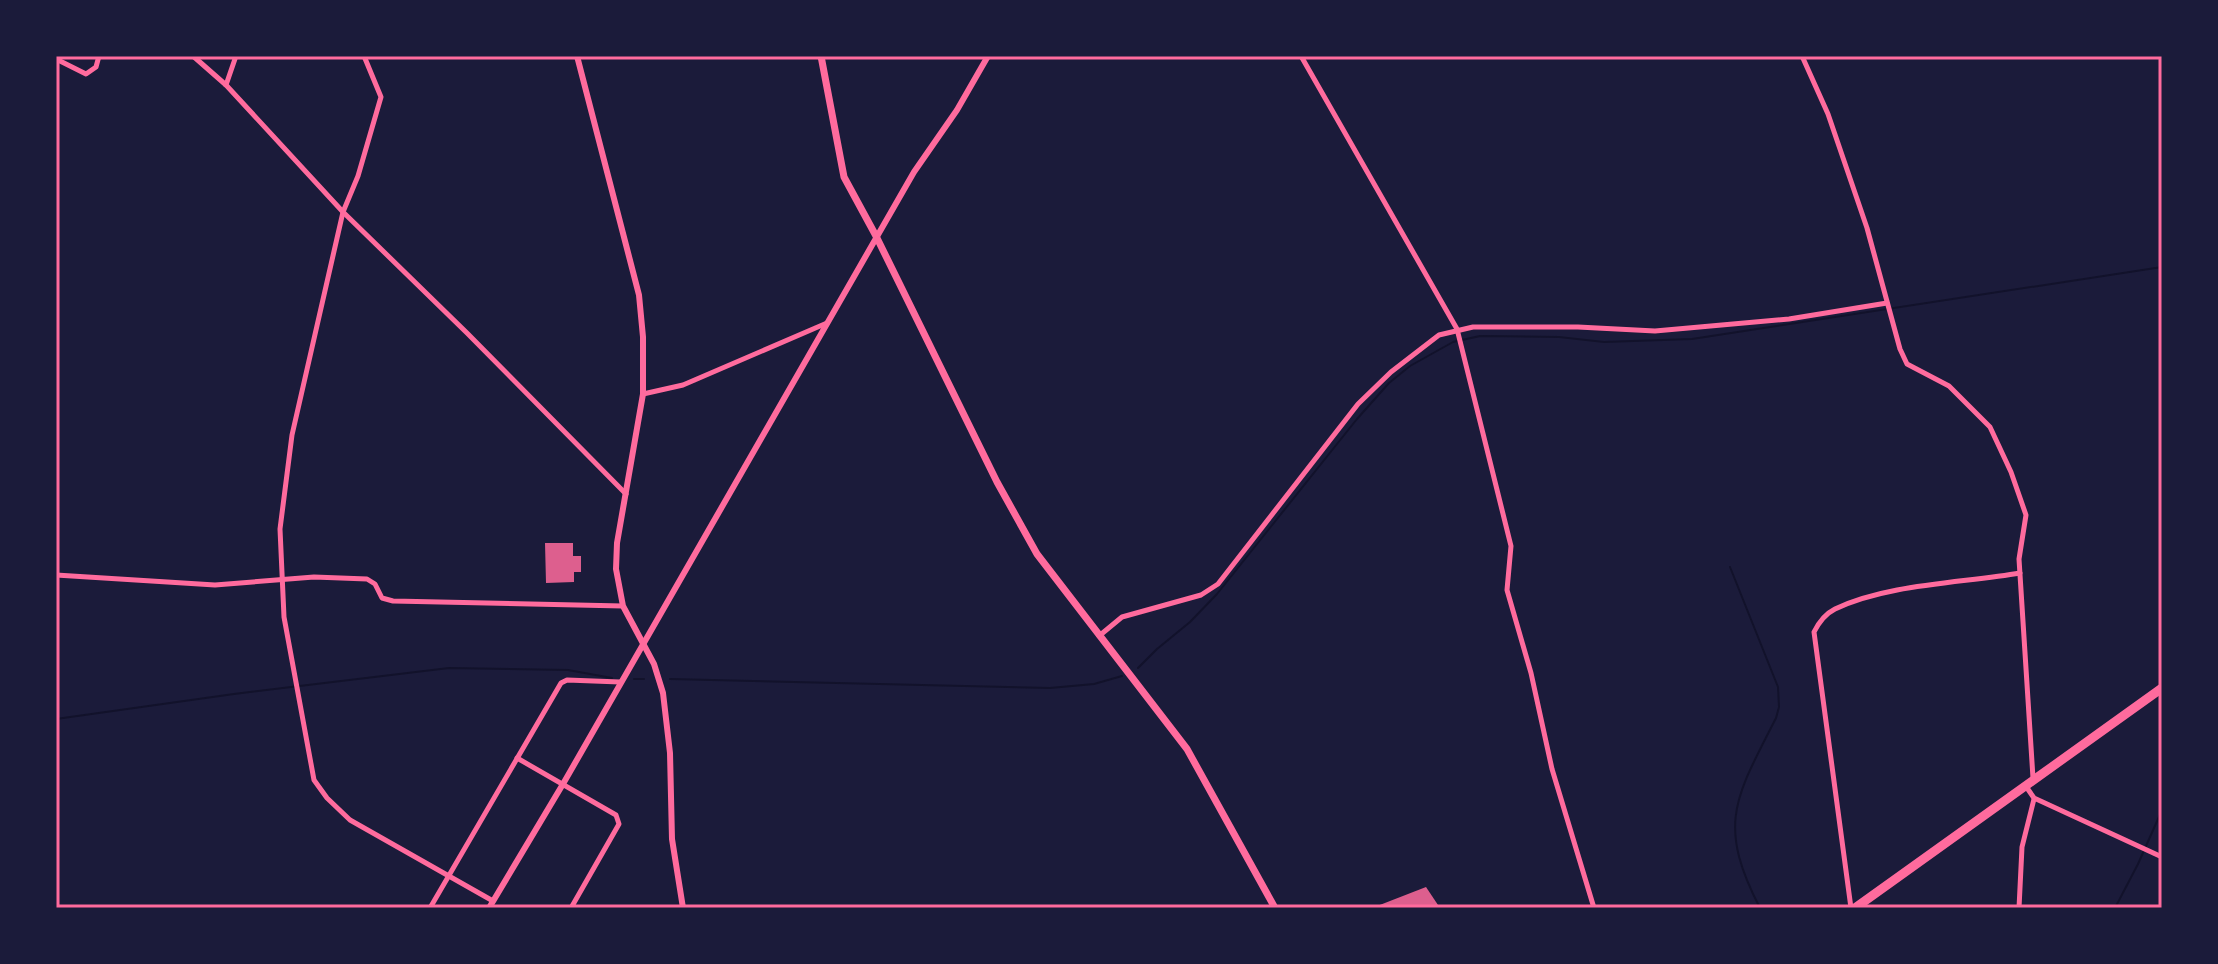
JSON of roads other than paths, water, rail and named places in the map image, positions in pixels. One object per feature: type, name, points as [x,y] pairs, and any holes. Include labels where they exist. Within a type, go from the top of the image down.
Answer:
[{"type":"highway","points":[[1853,908],[2162,688]]},
{"type":"main road","points":[[821,56],[844,177],[1027,539],[1187,749],[1275,908]]},
{"type":"street","points":[[56,59],[86,74],[96,67],[99,56]]},
{"type":"street","points":[[193,56],[226,85],[343,212],[626,494]]},
{"type":"street","points":[[226,85],[236,56]]},
{"type":"street","points":[[364,56],[381,97],[343,212],[292,435],[280,529],[284,617],[314,780],[350,820],[448,876],[491,905],[876,236],[988,56]]},
{"type":"street","points":[[577,56],[639,295],[643,394],[616,555],[618,584],[623,606],[659,676],[669,732],[672,839],[683,908]]},
{"type":"street","points":[[1301,56],[1457,332],[1511,546],[1507,590],[1531,673],[1552,769],[1594,908]]},
{"type":"street","points":[[1802,56],[1828,114],[1867,228],[1890,315],[1907,364],[1949,386],[1990,427],[2026,515],[2020,573],[2029,782],[2034,798],[2022,847],[2019,908]]},
{"type":"street","points":[[1099,636],[1122,617],[1201,595],[1218,584],[1358,404],[1421,346],[1439,335],[1578,327],[1655,331],[1789,319],[1887,304]]},
{"type":"street","points":[[643,394],[683,385],[827,323]]},
{"type":"street","points":[[1853,908],[1814,632],[1819,621],[1834,610],[1894,591],[2020,573]]},
{"type":"street","points":[[56,575],[215,585],[314,577],[367,579],[375,584],[382,598],[393,601],[623,606]]},
{"type":"street","points":[[430,908],[561,683],[567,680],[620,682]]},
{"type":"street","points":[[517,758],[616,815],[619,824],[571,908]]},
{"type":"street","points":[[2034,798],[2162,857]]},
{"type":"waterway","points":[[1138,668],[1217,594],[1389,383],[1410,366],[1453,342],[1480,336],[1559,337],[1604,342],[1692,339],[2162,267]]},
{"type":"waterway","points":[[1730,567],[1778,687],[1776,718],[1750,769],[1736,811],[1738,854],[1760,908]]},
{"type":"waterway","points":[[56,719],[449,668],[568,670],[612,678]]},
{"type":"waterway","points":[[670,679],[1050,688],[1094,684],[1122,676]]},
{"type":"waterway","points":[[634,679],[644,679]]},
{"type":"waterway","points":[[2115,908],[2162,810]]}]
